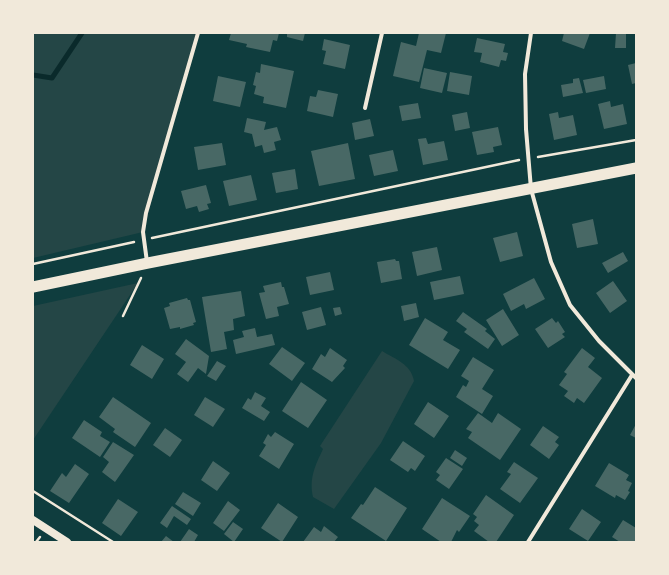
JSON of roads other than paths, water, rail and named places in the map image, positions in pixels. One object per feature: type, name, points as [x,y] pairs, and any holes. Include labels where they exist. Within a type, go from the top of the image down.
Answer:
[{"type":"highway","points":[[33,287],[148,263],[636,168]]},
{"type":"main road","points":[[33,520],[67,542]]},
{"type":"street","points":[[148,263],[143,232],[146,212],[198,33]]},
{"type":"street","points":[[365,108],[382,33]]},
{"type":"street","points":[[528,542],[634,376],[599,341],[570,304],[552,262],[531,188],[528,158],[525,74],[531,33]]},
{"type":"waterway","points":[[33,75],[52,78],[82,33]]}]
